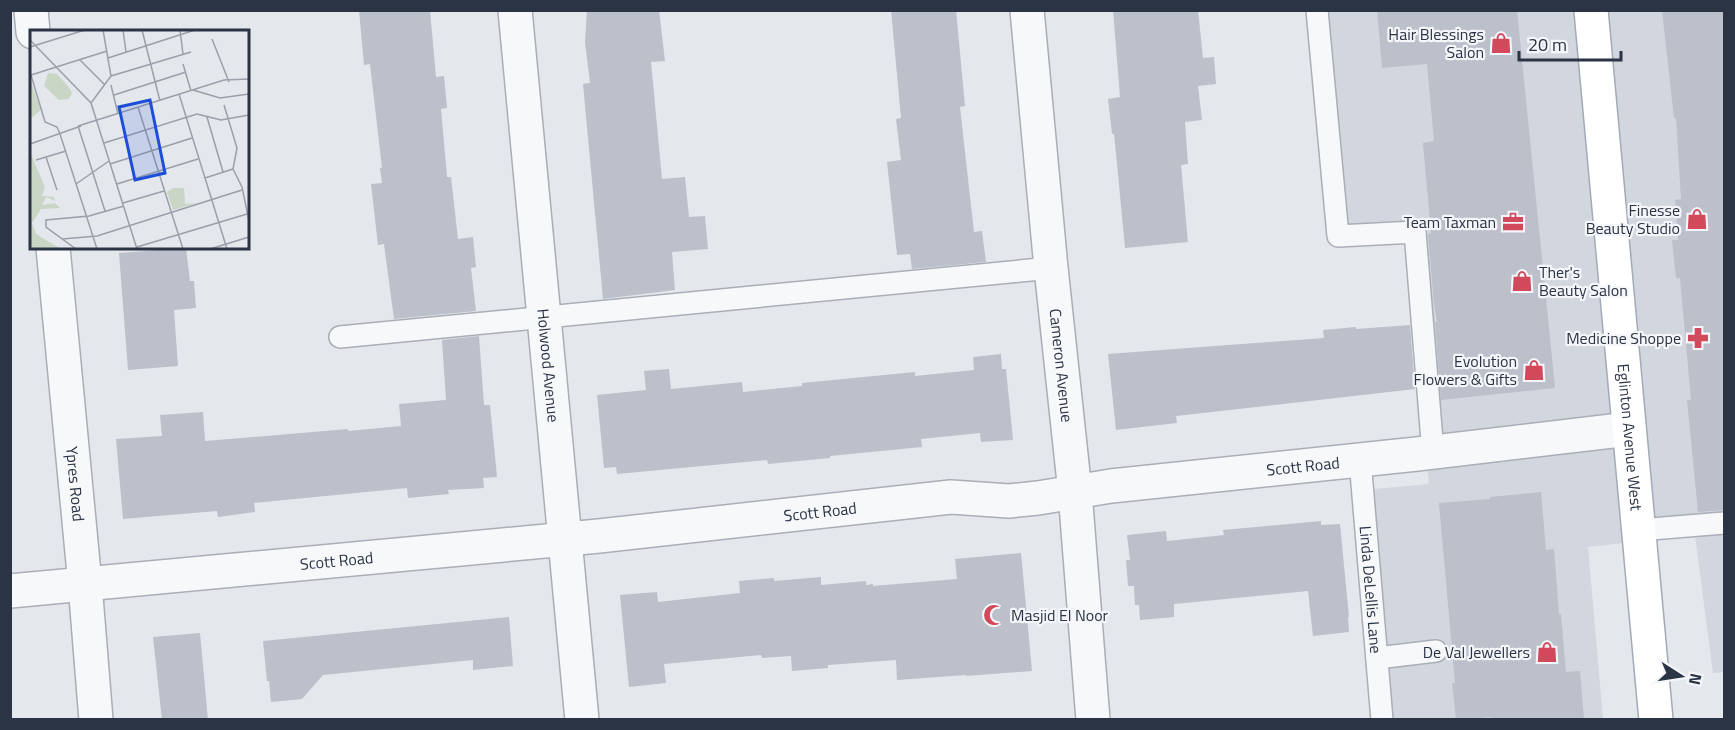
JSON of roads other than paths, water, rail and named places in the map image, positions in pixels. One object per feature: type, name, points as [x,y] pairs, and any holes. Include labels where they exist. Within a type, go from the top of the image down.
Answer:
[{"type":"main road","name":"Eglinton Avenue West","points":[[1591,10],[1656,720]]},
{"type":"street","points":[[31,10],[33,30]]},
{"type":"street","name":"Holwood Avenue","points":[[515,10],[582,720]]},
{"type":"street","name":"Cameron Avenue","points":[[1027,10],[1051,268],[1076,492],[1093,720]]},
{"type":"street","name":"Ypres Road","points":[[53,249],[96,720]]},
{"type":"street","name":"Scott Road","points":[[10,591],[565,538],[951,497],[1008,501],[1111,486],[1433,453],[1629,429]]},
{"type":"lane","points":[[1317,10],[1338,236],[1415,232],[1433,453]]},
{"type":"lane","points":[[340,337],[1051,268]]},
{"type":"lane","name":"Linda DeLellis Lane","points":[[1360,460],[1382,720]]},
{"type":"lane","points":[[1639,530],[1725,523]]},
{"type":"lane","points":[[1377,658],[1436,651]]},
{"type":"place","name":"Hair Blessings Salon","points":[[1501,43]]},
{"type":"place","name":"Finesse Beauty Studio","points":[[1697,219]]},
{"type":"place","name":"Team Taxman","points":[[1513,222]]},
{"type":"place","name":"Ther's Beauty Salon","points":[[1522,281]]},
{"type":"place","name":"Medicine Shoppe","points":[[1698,338]]},
{"type":"place","name":"Evolution Flowers & Gifts","points":[[1534,370]]},
{"type":"place","name":"Masjid El Noor","points":[[994,615]]},
{"type":"place","name":"De Val Jewellers","points":[[1547,652]]}]
